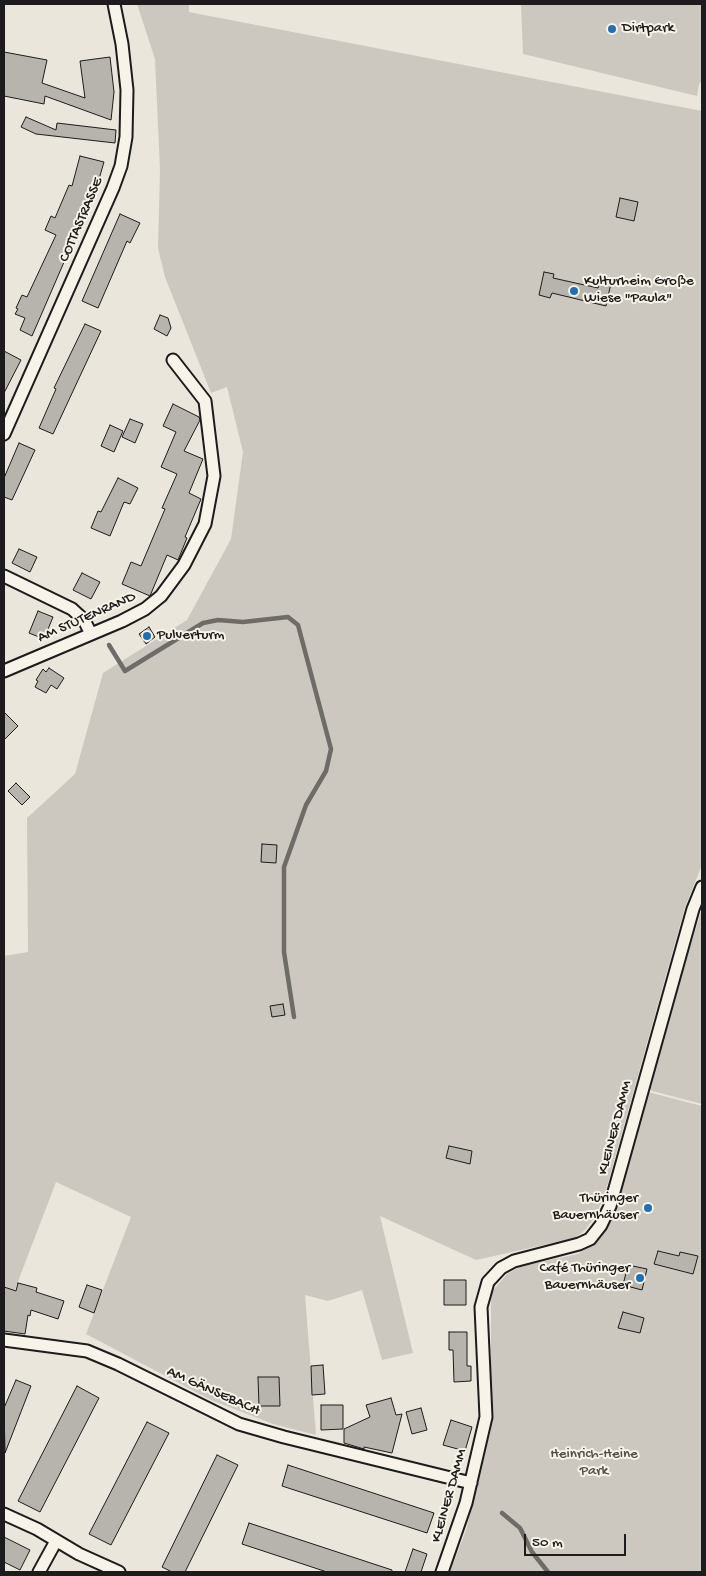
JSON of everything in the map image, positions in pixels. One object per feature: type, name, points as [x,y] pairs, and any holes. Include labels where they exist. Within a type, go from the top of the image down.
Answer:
[{"type":"street","name":"COTTASTRASSE","points":[[4,434],[121,166],[126,137],[126,90],[122,44],[114,4]]},
{"type":"street","name":"AM STUTENRAND","points":[[4,671],[122,621],[145,609],[161,596],[184,566],[205,524],[214,476],[205,401],[173,360]]},
{"type":"street","points":[[4,576],[72,609],[84,620],[91,634]]},
{"type":"street","name":"KLEINER DAMM","points":[[442,1572],[466,1503],[486,1417],[482,1307],[488,1282],[500,1268],[514,1261],[579,1244],[590,1239],[601,1225],[610,1206],[693,910],[702,887]]},
{"type":"street","name":"AM GÄNSEBACH","points":[[4,1340],[87,1351],[118,1364],[239,1424],[471,1482]]},
{"type":"street","points":[[4,1514],[37,1529],[79,1554],[119,1572]]},
{"type":"street","points":[[39,1572],[56,1541]]},
{"type":"green space","points":[[137,4],[189,4],[189,12],[702,111],[702,865],[685,907],[604,1197],[594,1218],[585,1230],[575,1238],[476,1260],[380,1216],[413,1353],[382,1360],[362,1290],[328,1301],[305,1295],[316,1435],[273,1424],[211,1400],[86,1334],[131,1217],[56,1182],[6,1313],[4,1312],[4,956],[28,952],[27,818],[75,774],[103,673],[187,620],[231,539],[243,452],[227,387],[211,393],[165,277],[158,248],[160,169],[155,59]]},
{"type":"green space","name":"Dirtpark","points":[[521,4],[702,4],[702,81],[699,84],[697,96],[523,54]]},
{"type":"green space","points":[[702,909],[702,1104],[645,1089]]},
{"type":"green space","name":"Heinrich-Heine Park","points":[[644,1091],[702,1106],[702,1572],[450,1572],[466,1530],[491,1429],[491,1293],[507,1274],[522,1266],[578,1254],[596,1242],[606,1228],[614,1208]]},
{"type":"building","points":[[4,52],[47,60],[42,83],[85,98],[80,61],[110,57],[114,92],[111,120],[45,96],[44,104],[4,96]]},
{"type":"building","points":[[26,117],[56,130],[57,123],[116,130],[115,143],[36,134],[21,127]]},
{"type":"building","points":[[80,156],[104,162],[97,186],[32,336],[20,330],[25,318],[15,314],[18,309],[16,308],[22,295],[27,297],[56,235],[45,230],[51,216],[55,218],[69,185],[72,186]]},
{"type":"building","points":[[620,198],[638,202],[634,221],[616,217]]},
{"type":"building","points":[[120,214],[140,223],[130,243],[127,241],[98,308],[82,301]]},
{"type":"building","name":"Kulturheim Große Wiese \"Paula\"","points":[[544,272],[554,274],[553,278],[598,288],[600,281],[611,283],[606,306],[552,293],[550,298],[539,295]]},
{"type":"building","points":[[160,315],[168,318],[171,328],[167,336],[154,329]]},
{"type":"building","points":[[85,324],[101,331],[53,434],[39,428],[56,389],[54,388]]},
{"type":"building","points":[[4,351],[21,360],[4,393]]},
{"type":"building","points":[[173,404],[199,417],[200,420],[184,451],[203,459],[189,493],[201,499],[185,537],[187,538],[178,560],[167,555],[150,596],[122,584],[131,562],[141,566],[165,509],[162,508],[177,474],[161,467],[176,432],[163,426]]},
{"type":"building","points":[[130,419],[143,424],[135,443],[122,437]]},
{"type":"building","points":[[110,425],[123,431],[114,452],[101,446]]},
{"type":"building","points":[[19,443],[35,450],[12,500],[4,497],[4,478]]},
{"type":"building","points":[[118,478],[138,488],[130,504],[124,502],[110,536],[91,528],[98,511],[101,512]]},
{"type":"building","points":[[19,549],[37,557],[30,572],[12,563]]},
{"type":"building","points":[[82,573],[100,582],[91,599],[73,590]]},
{"type":"building","points":[[38,611],[53,617],[44,639],[29,633]]},
{"type":"building","name":"Pulverturm","points":[[149,627],[155,637],[146,644],[139,634]]},
{"type":"building","points":[[49,668],[64,678],[57,689],[51,685],[46,693],[35,687],[38,681],[36,680],[43,669],[46,672]]},
{"type":"building","points":[[4,712],[18,726],[4,740]]},
{"type":"building","points":[[16,783],[30,797],[22,805],[8,791]]},
{"type":"building","points":[[262,844],[277,845],[276,863],[261,862]]},
{"type":"building","points":[[283,1004],[285,1015],[272,1017],[270,1006]]},
{"type":"building","points":[[449,1146],[472,1151],[470,1164],[446,1158]]},
{"type":"building","points":[[658,1251],[679,1256],[680,1252],[698,1256],[693,1274],[654,1264]]},
{"type":"building","points":[[628,1265],[647,1269],[642,1290],[623,1285]]},
{"type":"building","points":[[444,1280],[466,1280],[466,1305],[444,1305]]},
{"type":"building","points":[[18,1283],[37,1288],[36,1292],[64,1301],[58,1319],[31,1310],[30,1316],[28,1315],[25,1334],[4,1331],[4,1287],[16,1291]]},
{"type":"building","points":[[87,1285],[102,1290],[94,1313],[79,1307]]},
{"type":"building","points":[[623,1312],[644,1318],[640,1333],[618,1328]]},
{"type":"building","points":[[449,1332],[467,1332],[467,1366],[471,1366],[471,1381],[454,1382],[453,1350],[449,1350]]},
{"type":"building","points":[[323,1365],[325,1394],[312,1395],[311,1366]]},
{"type":"building","points":[[258,1377],[279,1377],[280,1406],[259,1406]]},
{"type":"building","points":[[16,1380],[31,1386],[5,1453],[4,1408]]},
{"type":"building","points":[[77,1386],[99,1398],[40,1512],[18,1501]]},
{"type":"building","points":[[391,1398],[396,1415],[402,1414],[392,1453],[364,1447],[364,1449],[344,1443],[344,1429],[370,1417],[366,1405]]},
{"type":"building","points":[[321,1405],[343,1405],[343,1429],[321,1430]]},
{"type":"building","points":[[421,1408],[427,1430],[412,1434],[406,1412]]},
{"type":"building","points":[[451,1420],[472,1427],[465,1451],[443,1445]]},
{"type":"building","points":[[147,1422],[169,1433],[111,1545],[89,1534]]},
{"type":"building","points":[[217,1455],[238,1465],[185,1572],[172,1572],[162,1567]]},
{"type":"building","points":[[288,1465],[434,1513],[427,1533],[282,1486]]},
{"type":"building","points":[[249,1523],[392,1570],[392,1572],[327,1572],[242,1544]]},
{"type":"building","points":[[4,1537],[30,1550],[20,1570],[4,1562]]},
{"type":"building","points":[[413,1549],[427,1554],[421,1572],[405,1572]]},
{"type":"waterway","points":[[109,645],[125,671],[203,623],[218,620],[243,622],[288,617],[298,625],[331,749],[326,771],[306,805],[284,867],[284,952],[294,1017]]},
{"type":"waterway","points":[[502,1513],[520,1528],[532,1552],[548,1572]]},
{"type":"place","name":"Dirtpark","points":[[612,29]]},
{"type":"place","name":"Kulturheim Große Wiese \"Paula\"","points":[[574,291]]},
{"type":"place","name":"Pulverturm","points":[[147,636]]},
{"type":"place","name":"Thüringer Bauernhäuser","points":[[648,1208]]},
{"type":"place","name":"Café Thüringer Bauernhäuser","points":[[640,1278]]}]
